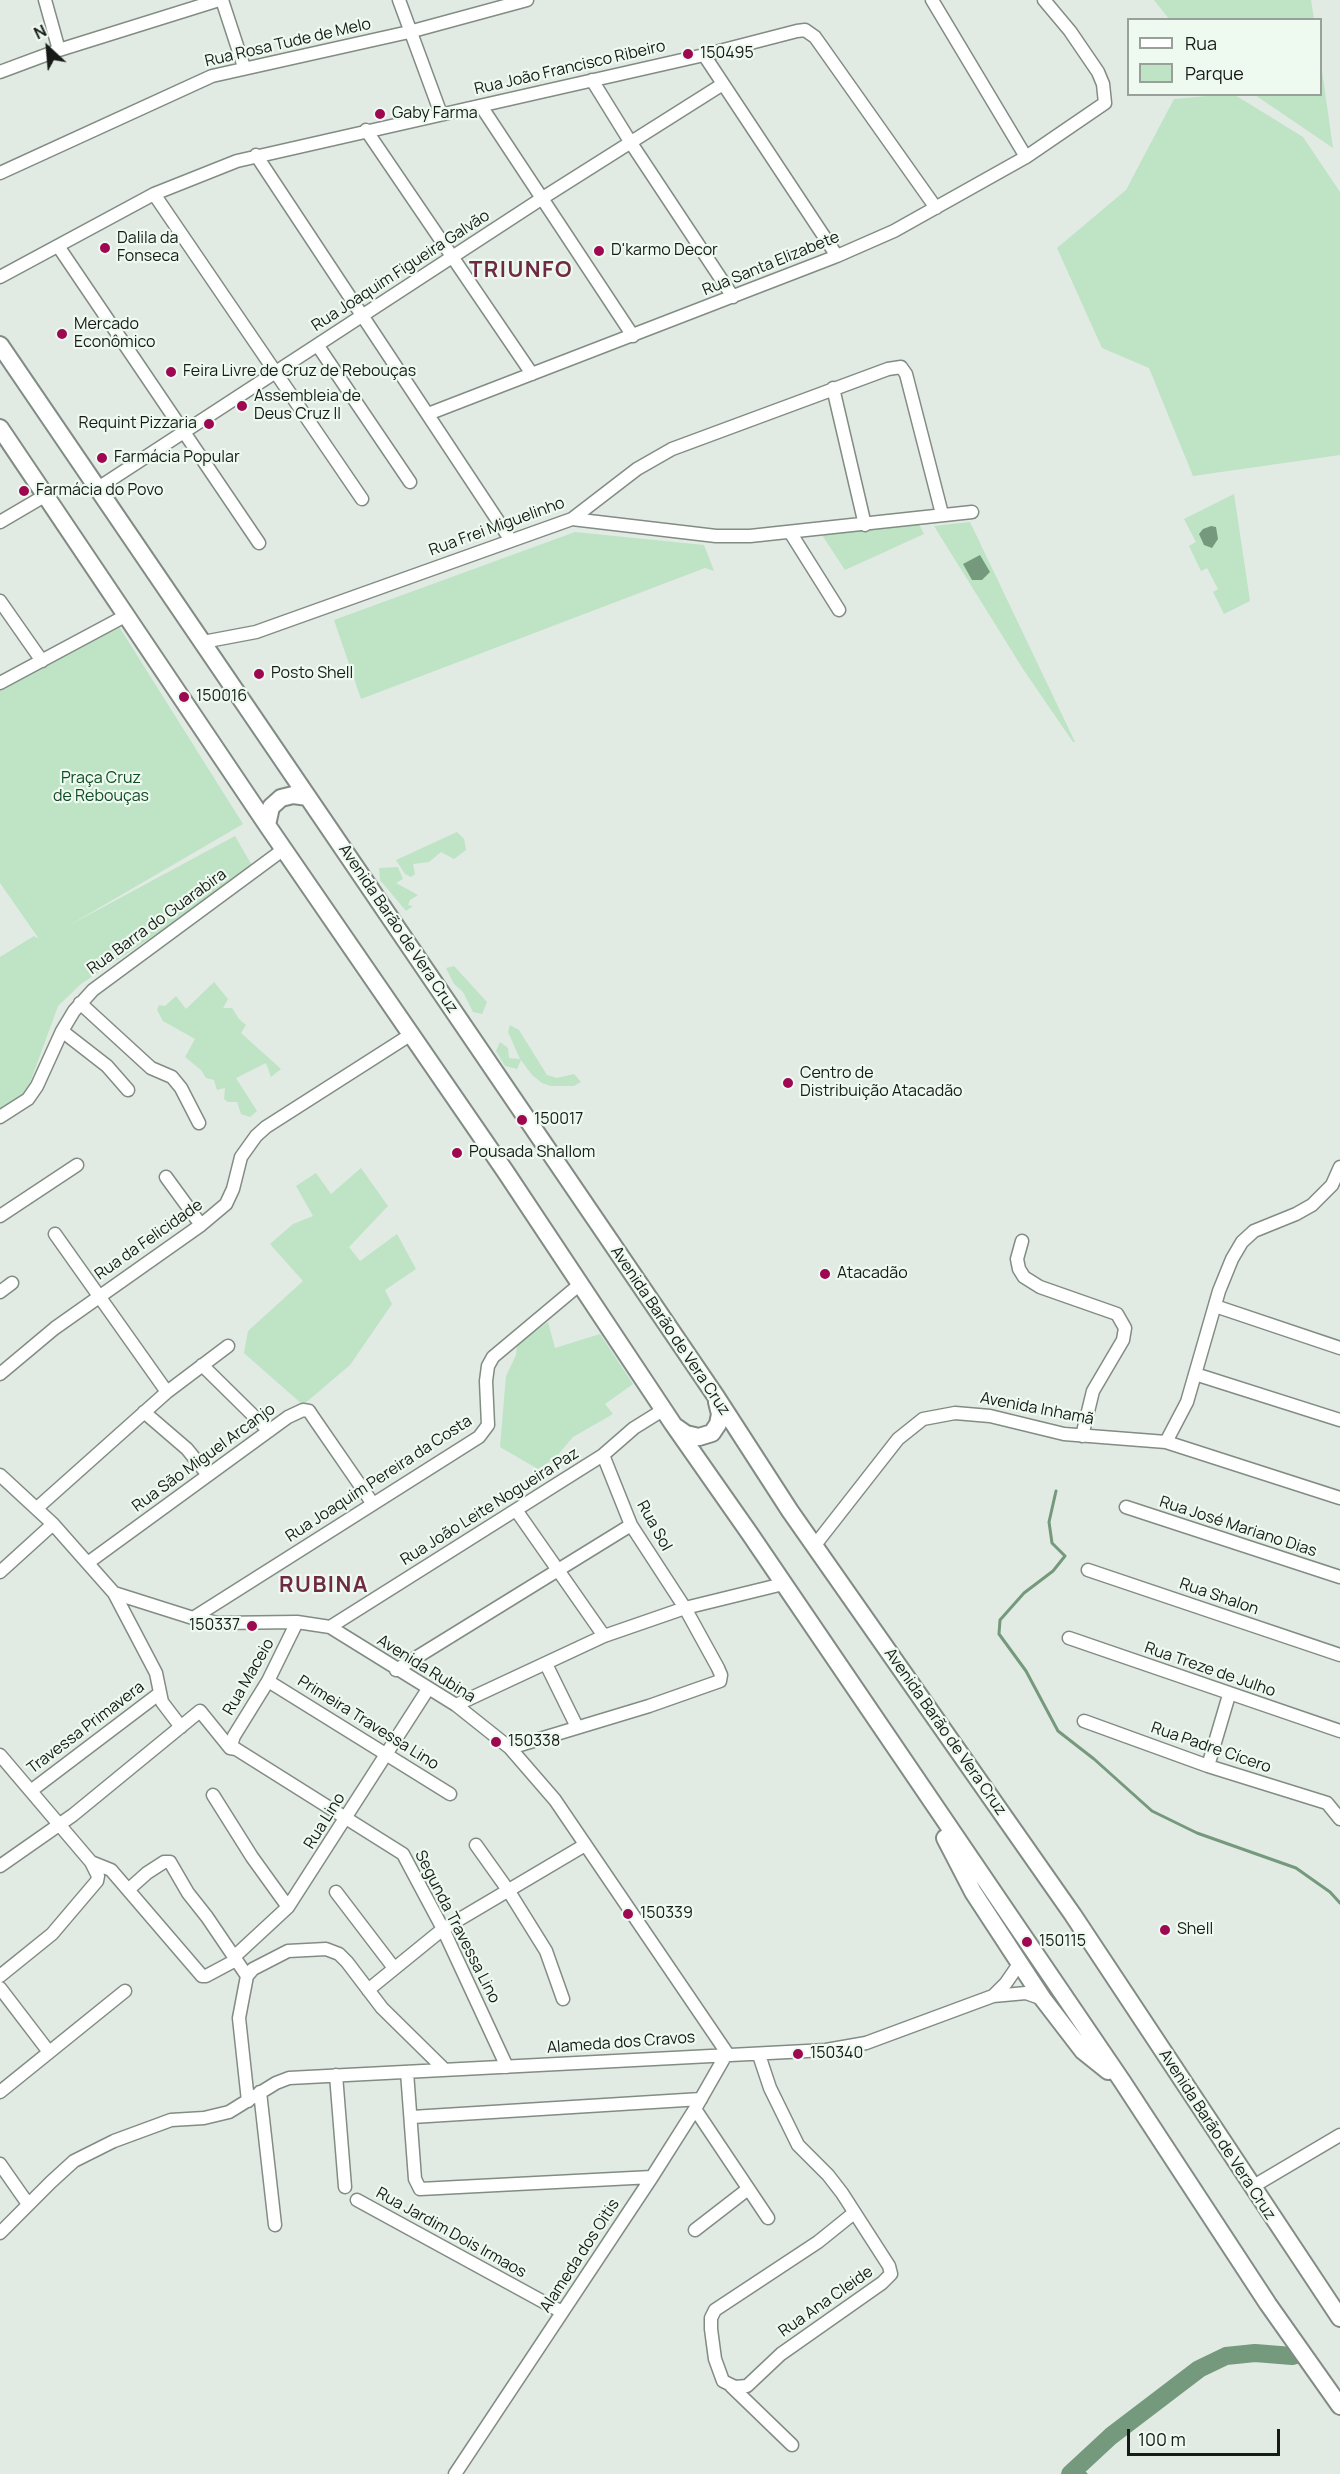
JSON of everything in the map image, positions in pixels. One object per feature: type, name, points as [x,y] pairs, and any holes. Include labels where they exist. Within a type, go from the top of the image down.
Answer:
[{"type":"highway","name":"Avenida Barão de Vera Cruz","points":[[0,345],[815,1545],[1073,1915],[1340,2318]]},
{"type":"highway","points":[[0,428],[267,825],[505,1171],[668,1417],[1122,2081],[1268,2304],[1340,2406]]},
{"type":"highway","points":[[267,825],[271,807],[281,798],[293,795],[308,797]]},
{"type":"highway","points":[[668,1417],[686,1434],[699,1437],[712,1433],[718,1424],[720,1414],[717,1398]]},
{"type":"highway","points":[[930,1801],[961,1872],[1019,1964],[1083,2051],[1122,2081]]},
{"type":"street","points":[[45,0],[59,50]]},
{"type":"street","points":[[0,72],[59,50],[220,0],[244,67]]},
{"type":"street","points":[[399,0],[441,114]]},
{"type":"street","name":"Rua Rosa Tude de Melo","points":[[0,173],[198,82],[244,67],[409,32],[527,0]]},
{"type":"street","points":[[932,0],[1026,157]]},
{"type":"street","name":"Rua Santa Elizabete","points":[[428,414],[837,256],[894,231],[1026,157],[1105,103],[1103,84],[1098,72],[1070,31],[1044,0]]},
{"type":"street","name":"Rua João Francisco Ribeiro","points":[[0,277],[154,194],[237,160],[704,55],[805,30],[815,37],[936,208]]},
{"type":"street","points":[[704,55],[837,256]]},
{"type":"street","points":[[592,80],[733,297]]},
{"type":"street","name":"Rua Joaquim Figueira Galvão","points":[[98,488],[541,199],[723,84]]},
{"type":"street","points":[[481,105],[633,336]]},
{"type":"street","points":[[366,130],[532,374]]},
{"type":"street","points":[[256,155],[510,539]]},
{"type":"street","points":[[154,194],[362,499]]},
{"type":"street","points":[[58,246],[259,543]]},
{"type":"street","points":[[318,346],[410,482]]},
{"type":"street","name":"Rua Frei Miguelinho","points":[[202,642],[256,632],[510,539],[572,519],[637,469],[672,449],[888,369],[901,367],[906,374],[942,514]]},
{"type":"street","points":[[833,388],[865,525]]},
{"type":"street","points":[[0,522],[46,495]]},
{"type":"street","points":[[572,519],[716,536],[750,536],[972,512]]},
{"type":"street","points":[[790,532],[839,610]]},
{"type":"street","points":[[0,601],[42,661]]},
{"type":"street","points":[[0,683],[127,615]]},
{"type":"street","name":"Rua Barra do Guarabira","points":[[0,1117],[28,1099],[38,1086],[62,1031],[80,1003],[105,979],[284,849]]},
{"type":"street","points":[[80,1003],[151,1068],[172,1077],[181,1088],[199,1123]]},
{"type":"street","points":[[62,1031],[107,1066],[128,1090]]},
{"type":"street","name":"Rua da Felicidade","points":[[0,1374],[98,1296],[201,1225],[230,1198],[241,1157],[256,1136],[266,1127],[410,1035]]},
{"type":"street","points":[[0,1216],[77,1165]]},
{"type":"street","points":[[1166,1442],[1187,1402],[1228,1267],[1242,1242],[1254,1231],[1312,1205],[1332,1185],[1340,1167]]},
{"type":"street","points":[[166,1177],[201,1225]]},
{"type":"street","points":[[55,1234],[167,1392]]},
{"type":"street","points":[[1023,1241],[1017,1259],[1019,1269],[1024,1276],[1040,1287],[1117,1314],[1125,1328],[1124,1340],[1094,1391],[1082,1436]]},
{"type":"street","points":[[0,1292],[12,1283]]},
{"type":"street","name":"Rua Joaquim Pereira da Costa","points":[[193,1618],[485,1431],[488,1425],[486,1381],[488,1366],[493,1357],[579,1285]]},
{"type":"street","points":[[1215,1306],[1340,1348]]},
{"type":"street","points":[[37,1508],[167,1392],[228,1346]]},
{"type":"street","points":[[202,1365],[269,1431]]},
{"type":"street","points":[[1195,1374],[1340,1420]]},
{"type":"street","name":"Rua São Miguel Arcanjo","points":[[89,1562],[269,1431],[303,1410],[309,1412],[373,1504]]},
{"type":"street","points":[[144,1412],[186,1449],[208,1475]]},
{"type":"street","name":"Avenida Inhamã","points":[[815,1545],[841,1514],[889,1448],[923,1419],[940,1414],[975,1413],[1082,1436],[1166,1442],[1340,1498]]},
{"type":"street","name":"Rua João Leite Nogueira Paz","points":[[330,1627],[603,1455],[634,1428],[668,1417]]},
{"type":"street","name":"Rua Sol","points":[[577,1727],[649,1706],[720,1681],[721,1675],[685,1608],[631,1525],[603,1455]]},
{"type":"street","points":[[0,1475],[53,1524],[89,1562],[114,1593],[156,1673],[162,1702],[181,1727]]},
{"type":"street","name":"Rua José Mariano Dias","points":[[1126,1507],[1340,1577]]},
{"type":"street","points":[[516,1510],[604,1635]]},
{"type":"street","points":[[0,1572],[53,1524]]},
{"type":"street","points":[[396,1670],[631,1525]]},
{"type":"street","name":"Rua Shalon","points":[[1088,1570],[1340,1655]]},
{"type":"street","points":[[456,1705],[604,1635],[685,1608],[783,1584]]},
{"type":"street","name":"Avenida Rubina","points":[[114,1593],[193,1618],[219,1623],[297,1622],[330,1627],[396,1670],[456,1705],[510,1748],[555,1800],[727,2053]]},
{"type":"street","name":"Rua Maceio","points":[[230,1748],[234,1736],[268,1681],[297,1622]]},
{"type":"street","name":"Rua Treze de Julho","points":[[1069,1638],[1229,1695],[1340,1731]]},
{"type":"street","points":[[510,1748],[577,1727],[546,1664]]},
{"type":"street","name":"Primeira Travessa Lino","points":[[268,1681],[450,1794]]},
{"type":"street","name":"Rua Lino","points":[[128,1890],[202,1976],[206,1976],[235,1958],[288,1907],[428,1689]]},
{"type":"street","name":"Travessa Primavera","points":[[32,1790],[160,1693]]},
{"type":"street","points":[[1208,1766],[1229,1695]]},
{"type":"street","points":[[0,1866],[57,1825],[200,1711],[230,1748]]},
{"type":"street","name":"Rua Padre Cícero","points":[[1084,1721],[1208,1766],[1327,1803]]},
{"type":"street","name":"Segunda Travessa Lino","points":[[230,1748],[236,1749],[403,1854],[443,1929],[507,2067]]},
{"type":"street","points":[[0,1976],[52,1934],[97,1881],[97,1872],[91,1862],[57,1825],[32,1790],[1,1759]]},
{"type":"street","points":[[213,1794],[252,1857],[288,1907]]},
{"type":"street","points":[[1340,1797],[1327,1803],[1340,1819]]},
{"type":"street","points":[[476,1845],[508,1890],[546,1951],[563,2000]]},
{"type":"street","points":[[368,1990],[443,1929],[585,1845]]},
{"type":"street","points":[[91,1862],[111,1870],[128,1890],[147,1873],[164,1862],[170,1862],[188,1893],[247,1977]]},
{"type":"street","points":[[336,1892],[394,1968]]},
{"type":"street","points":[[248,2101],[239,2018],[247,1977],[254,1970],[288,1951],[326,1949],[339,1954],[382,2008],[444,2069]]},
{"type":"street","name":"Alameda dos Cravos","points":[[993,1996],[1006,1983],[1019,1964]]},
{"type":"street","points":[[0,1988],[50,2052]]},
{"type":"street","points":[[0,2092],[125,1991]]},
{"type":"street","name":"Alameda dos Cravos","points":[[0,2234],[27,2204],[74,2161],[114,2141],[171,2120],[204,2118],[229,2112],[260,2092],[289,2078],[727,2053],[759,2055],[825,2050],[866,2043],[993,1996],[1026,1993],[1043,1999]]},
{"type":"street","name":"Alameda dos Oitis","points":[[455,2474],[652,2177],[727,2053]]},
{"type":"street","name":"Rua Ana Cleide","points":[[731,2386],[747,2385],[781,2354],[882,2283],[891,2274],[889,2266],[828,2175],[798,2145],[770,2088],[759,2055]]},
{"type":"street","points":[[407,2072],[415,2179],[420,2189],[652,2177]]},
{"type":"street","points":[[336,2075],[345,2187]]},
{"type":"street","points":[[260,2092],[275,2225]]},
{"type":"street","points":[[412,2117],[698,2104],[748,2189],[768,2218]]},
{"type":"street","points":[[1252,2187],[1340,2135]]},
{"type":"street","points":[[0,2163],[27,2204]]},
{"type":"street","points":[[695,2230],[748,2189]]},
{"type":"street","name":"Rua Jardim Dois Irmaos","points":[[357,2200],[562,2312]]},
{"type":"street","points":[[792,2445],[723,2381],[715,2359],[711,2318],[715,2310],[818,2242],[854,2213]]},
{"type":"green space","points":[[1154,0],[1311,0],[1314,18],[1168,18]]},
{"type":"green space","points":[[1322,71],[1333,148],[1256,96],[1322,96]]},
{"type":"green space","points":[[1237,96],[1303,137],[1340,192],[1340,455],[1193,476],[1149,368],[1102,348],[1057,248],[1126,190],[1174,99]]},
{"type":"green space","points":[[1234,494],[1250,601],[1224,614],[1213,592],[1218,589],[1207,568],[1201,571],[1189,546],[1196,542],[1184,519]]},
{"type":"green space","points":[[970,522],[1075,742],[1023,669],[934,526]]},
{"type":"green space","points":[[919,524],[924,534],[845,570],[822,535]]},
{"type":"green space","points":[[575,532],[704,545],[714,571],[705,568],[361,699],[334,620]]},
{"type":"green space","name":"Praça Cruz de Rebouças","points":[[118,625],[243,824],[68,926],[235,836],[254,869],[81,984],[58,1006],[27,1091],[0,1109],[0,957],[34,936],[39,939],[0,883],[0,686]]},
{"type":"green space","points":[[457,832],[464,839],[466,850],[454,859],[441,852],[429,862],[413,864],[415,874],[411,877],[405,874],[396,860]]},
{"type":"green space","points":[[398,867],[403,879],[396,883],[418,895],[410,900],[408,905],[413,906],[406,911],[380,880],[379,868]]},
{"type":"green space","points":[[454,966],[487,1002],[482,1014],[473,1012],[463,992],[454,984],[446,968]]},
{"type":"green space","points":[[214,982],[228,999],[223,1008],[232,1008],[246,1025],[241,1033],[281,1069],[271,1077],[266,1063],[236,1078],[257,1111],[250,1117],[241,1114],[237,1102],[228,1102],[224,1099],[225,1088],[217,1090],[214,1080],[206,1078],[201,1070],[185,1057],[195,1039],[163,1021],[157,1010],[159,1005],[165,1006],[176,996],[186,1009]]},
{"type":"green space","points":[[510,1025],[519,1030],[547,1075],[557,1078],[574,1074],[581,1082],[574,1086],[551,1086],[542,1083],[532,1075],[521,1060],[517,1069],[505,1066],[496,1051],[500,1042],[508,1048],[509,1058],[520,1059],[508,1032]]},
{"type":"green space","points":[[361,1168],[388,1206],[349,1247],[360,1261],[397,1234],[416,1269],[385,1290],[392,1304],[350,1365],[303,1405],[244,1353],[248,1331],[303,1281],[270,1244],[293,1224],[313,1216],[296,1186],[316,1173],[331,1194]]},
{"type":"green space","points":[[548,1322],[555,1348],[600,1334],[633,1384],[605,1404],[613,1414],[573,1437],[555,1458],[538,1469],[500,1447],[506,1376],[516,1355],[517,1345]]},
{"type":"shaded area","points":[[1216,527],[1218,539],[1212,548],[1204,545],[1199,534],[1203,529]]},
{"type":"shaded area","points":[[980,555],[990,572],[982,580],[972,580],[963,564]]},
{"type":"waterway","points":[[1056,1491],[1049,1522],[1052,1543],[1065,1556],[1053,1571],[1024,1593],[1000,1620],[999,1634],[1026,1671],[1058,1731],[1094,1759],[1152,1811],[1197,1833],[1296,1868],[1330,1892],[1340,1903]]},
{"type":"waterway","points":[[1070,2474],[1111,2436],[1199,2369],[1226,2356],[1255,2353],[1292,2356],[1303,2353]]},
{"type":"waterway","points":[[1078,2468],[1086,2474]]},
{"type":"place","name":"150495","points":[[688,54]]},
{"type":"place","name":"Gaby Farma","points":[[380,114]]},
{"type":"place","name":"Dalila da Fonseca","points":[[105,248]]},
{"type":"place","name":"D'karmo Decor","points":[[599,251]]},
{"type":"place","name":"Mercado Econômico","points":[[62,334]]},
{"type":"place","name":"Feira Livre de Cruz de Rebouças","points":[[171,372]]},
{"type":"place","name":"Assembleia de Deus Cruz II","points":[[242,406]]},
{"type":"place","name":"Requint Pizzaria","points":[[209,424]]},
{"type":"place","name":"Farmácia Popular","points":[[102,458]]},
{"type":"place","name":"Farmácia do Povo","points":[[24,491]]},
{"type":"place","name":"Posto Shell","points":[[259,674]]},
{"type":"place","name":"150016","points":[[184,697]]},
{"type":"place","name":"Centro de Distribuição Atacadão","points":[[788,1083]]},
{"type":"place","name":"150017","points":[[522,1120]]},
{"type":"place","name":"Pousada Shallom","points":[[457,1153]]},
{"type":"place","name":"Atacadão","points":[[825,1274]]},
{"type":"place","name":"150337","points":[[252,1626]]},
{"type":"place","name":"150338","points":[[496,1742]]},
{"type":"place","name":"150339","points":[[628,1914]]},
{"type":"place","name":"Shell","points":[[1165,1930]]},
{"type":"place","name":"150115","points":[[1027,1942]]},
{"type":"place","name":"150340","points":[[798,2054]]},
{"type":"district","name":"TRIUNFO","points":[[521,271]]},
{"type":"district","name":"RUBINA","points":[[324,1586]]}]
